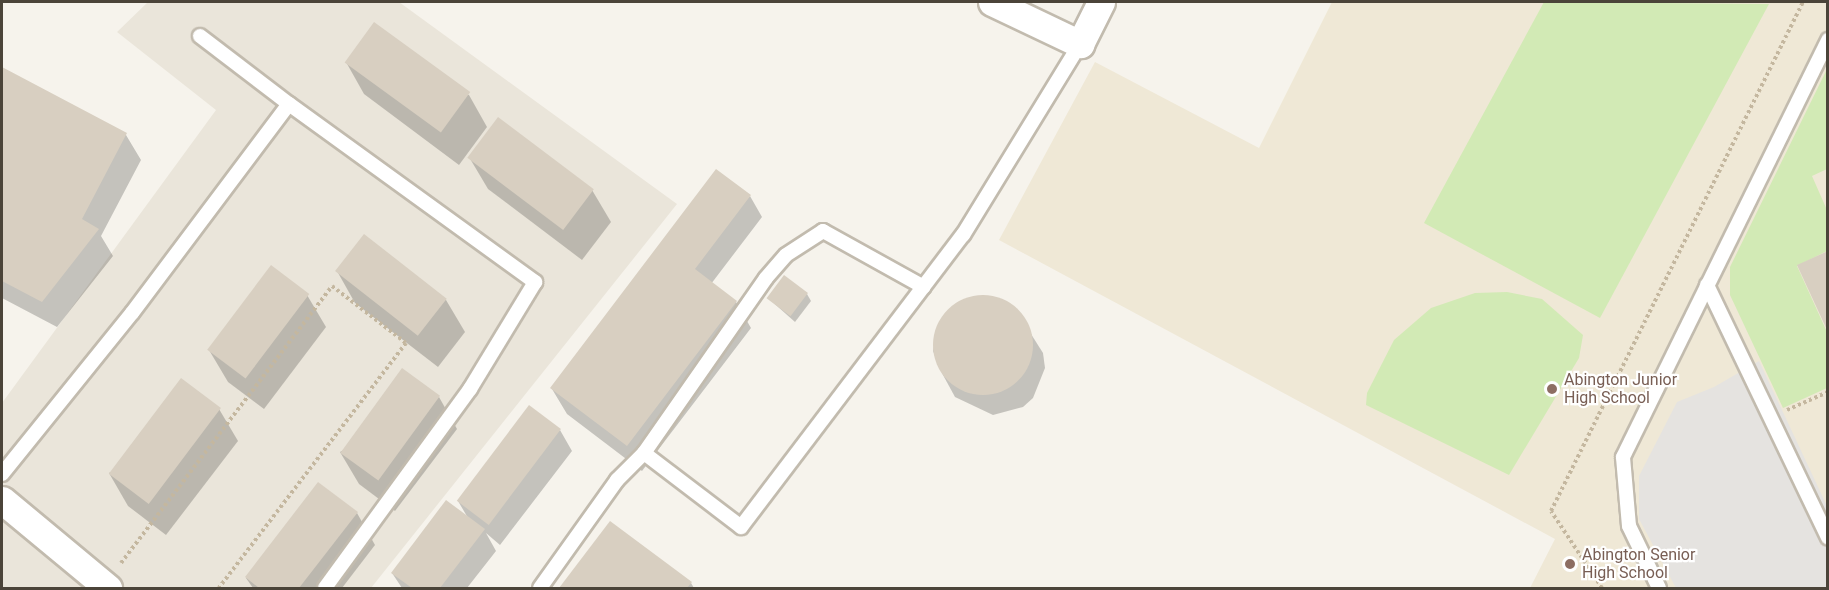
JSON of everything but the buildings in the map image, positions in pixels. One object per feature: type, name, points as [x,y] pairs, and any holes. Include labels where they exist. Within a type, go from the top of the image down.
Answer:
[{"type":"street","points":[[992,2],[1080,44],[1101,2]]},
{"type":"street","points":[[2,500],[108,588]]},
{"type":"lane","points":[[200,36],[289,104],[535,282],[470,389],[325,588]]},
{"type":"lane","points":[[1659,588],[1629,526],[1623,457],[1827,40]]},
{"type":"lane","points":[[644,453],[741,527],[963,235],[1080,44]]},
{"type":"lane","points":[[2,474],[132,313],[289,104]]},
{"type":"lane","points":[[540,588],[618,480],[644,453],[766,278],[786,255],[824,231],[924,287]]},
{"type":"lane","points":[[1707,285],[1827,537]]},
{"type":"path","points":[[1602,588],[1551,511],[1803,2]]},
{"type":"path","points":[[122,563],[332,286],[406,342],[219,588]]},
{"type":"path","points":[[1787,410],[1827,392]]},
{"type":"shaded area","points":[[148,2],[399,2],[677,204],[371,588],[2,588],[2,403],[216,110],[117,32]]},
{"type":"shaded area","name":"Abington Junior High School","points":[[1332,2],[1827,2],[1827,588],[1530,588],[1555,539],[999,240],[1095,62],[1259,148]]},
{"type":"shaded area","points":[[1759,361],[1827,506],[1827,588],[1676,588],[1639,519],[1639,476],[1677,402],[1714,387]]},
{"type":"green space","points":[[1544,2],[1769,4],[1600,318],[1424,223]]},
{"type":"green space","points":[[1827,69],[1827,169],[1812,176],[1827,210],[1827,251],[1797,266],[1827,332],[1827,388],[1783,408],[1730,295],[1730,267]]},
{"type":"green space","points":[[1507,292],[1542,299],[1583,335],[1579,358],[1509,475],[1366,405],[1367,393],[1394,340],[1431,308],[1475,293]]},
{"type":"place","name":"Abington Junior High School","points":[[1552,389]]},
{"type":"place","name":"Abington Senior High School","points":[[1570,564]]}]
